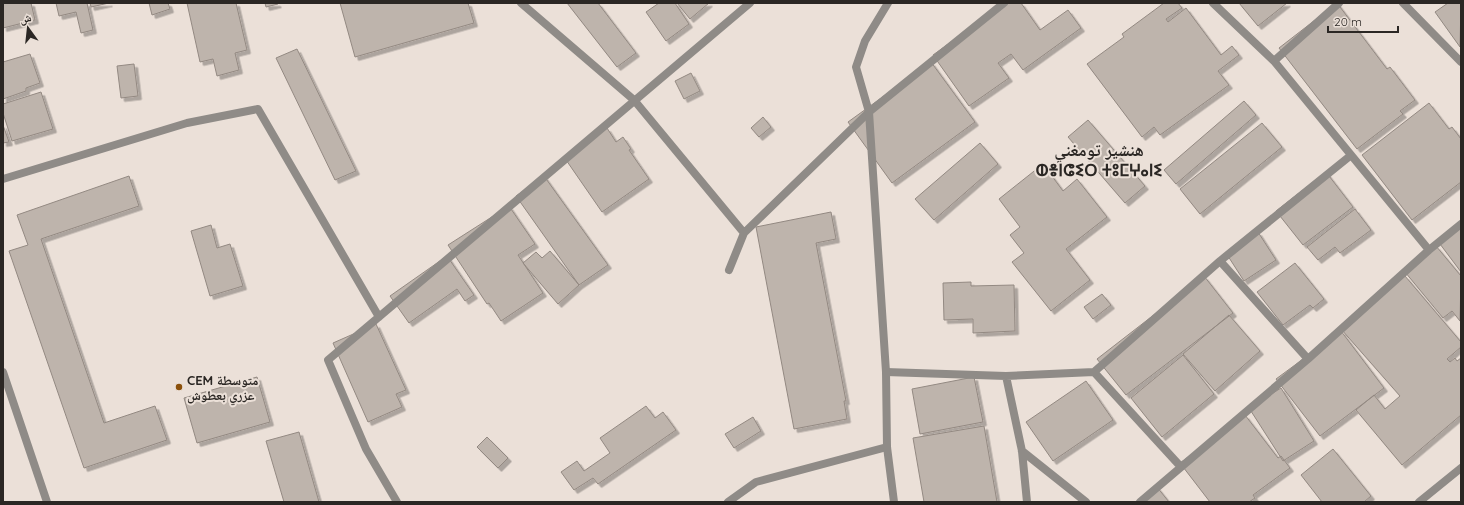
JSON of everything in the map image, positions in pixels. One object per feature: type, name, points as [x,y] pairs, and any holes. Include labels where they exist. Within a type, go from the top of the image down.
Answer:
[{"type":"street","points":[[521,3],[634,100],[744,233]]},
{"type":"street","points":[[397,502],[366,449],[328,360],[750,3]]},
{"type":"street","points":[[888,3],[865,41],[856,67],[869,112],[886,372],[888,447],[894,502]]},
{"type":"street","points":[[729,270],[744,233],[869,112],[1004,3]]},
{"type":"street","points":[[1213,3],[1274,61],[1350,156],[1429,250]]},
{"type":"street","points":[[1274,61],[1339,3]]},
{"type":"street","points":[[1403,3],[1461,62]]},
{"type":"street","points":[[3,179],[187,123],[258,109],[379,317]]},
{"type":"street","points":[[886,372],[1006,376],[1094,372],[1220,261],[1350,156]]},
{"type":"street","points":[[1140,502],[1308,359],[1429,250],[1461,224]]},
{"type":"street","points":[[1220,261],[1308,359]]},
{"type":"street","points":[[3,372],[47,502]]},
{"type":"street","points":[[1094,372],[1181,467]]},
{"type":"street","points":[[1006,376],[1022,451],[1027,502]]},
{"type":"street","points":[[728,502],[756,482],[888,447]]},
{"type":"street","points":[[1022,451],[1086,502]]},
{"type":"street","points":[[1419,502],[1461,468]]},
{"type":"building","points":[[3,3],[31,3],[35,20],[3,28]]},
{"type":"building","points":[[56,3],[87,3],[93,30],[81,33],[76,12],[59,16]]},
{"type":"building","points":[[90,3],[109,3],[91,7]]},
{"type":"building","points":[[149,3],[168,3],[170,9],[152,15]]},
{"type":"building","points":[[187,3],[236,3],[247,50],[235,53],[239,70],[217,76],[213,59],[200,62]]},
{"type":"building","points":[[265,3],[277,3],[278,4],[266,7]]},
{"type":"building","points":[[340,3],[468,3],[474,23],[355,57]]},
{"type":"building","points":[[567,3],[598,3],[636,53],[617,67]]},
{"type":"building","points":[[659,3],[675,3],[689,24],[666,41],[646,12]]},
{"type":"building","points":[[677,3],[709,3],[690,19]]},
{"type":"building","points":[[1005,3],[1021,3],[1040,30],[1068,10],[1081,28],[1023,70],[1011,54],[998,63],[1009,78],[969,106],[933,55]]},
{"type":"building","points":[[1164,3],[1178,3],[1182,8],[1166,19],[1168,22],[1186,8],[1221,55],[1232,46],[1239,55],[1218,71],[1229,85],[1160,135],[1154,127],[1142,137],[1087,64],[1124,37],[1122,34]]},
{"type":"building","points":[[1239,3],[1287,3],[1258,26]]},
{"type":"building","points":[[1337,3],[1387,69],[1390,67],[1415,100],[1400,111],[1403,114],[1357,149],[1279,48]]},
{"type":"building","points":[[1448,3],[1461,3],[1460,47],[1435,12]]},
{"type":"building","points":[[297,49],[356,171],[335,180],[276,58]]},
{"type":"building","points":[[30,54],[40,83],[26,88],[26,91],[3,99],[3,62]]},
{"type":"building","points":[[931,62],[975,122],[892,183],[848,122]]},
{"type":"building","points":[[134,64],[138,96],[121,98],[117,66]]},
{"type":"building","points":[[691,73],[700,91],[684,99],[675,81]]},
{"type":"building","points":[[41,92],[53,129],[12,141],[3,113],[3,104]]},
{"type":"building","points":[[1244,101],[1256,115],[1176,184],[1164,170]]},
{"type":"building","points":[[1429,103],[1449,129],[1452,127],[1461,139],[1461,182],[1412,220],[1362,155]]},
{"type":"building","points":[[763,117],[771,127],[759,137],[751,128]]},
{"type":"building","points":[[1088,120],[1145,186],[1125,203],[1068,137]]},
{"type":"building","points":[[1262,123],[1282,147],[1200,214],[1180,189]]},
{"type":"building","points":[[3,125],[9,142],[3,143]]},
{"type":"building","points":[[607,128],[616,142],[623,137],[631,149],[629,150],[649,179],[602,212],[564,157]]},
{"type":"building","points":[[980,143],[998,164],[934,220],[915,199]]},
{"type":"building","points":[[1043,164],[1063,191],[1077,179],[1107,217],[1066,249],[1090,280],[1051,311],[1012,262],[1024,253],[1010,235],[1020,227],[999,199]]},
{"type":"building","points":[[1326,172],[1353,207],[1303,245],[1276,211]]},
{"type":"building","points":[[129,176],[139,206],[41,239],[104,423],[155,406],[167,440],[84,468],[9,251],[28,245],[17,215]]},
{"type":"building","points":[[544,176],[608,265],[579,285],[516,196]]},
{"type":"building","points":[[509,206],[535,244],[518,255],[543,293],[501,321],[489,303],[487,304],[448,245]]},
{"type":"building","points":[[1355,209],[1371,230],[1340,253],[1335,247],[1318,260],[1307,247]]},
{"type":"building","points":[[831,212],[836,239],[816,243],[846,401],[844,401],[847,419],[794,429],[756,227]]},
{"type":"building","points":[[1461,222],[1461,272],[1437,240]]},
{"type":"building","points":[[211,225],[217,248],[230,244],[243,286],[210,296],[191,231]]},
{"type":"building","points":[[1258,232],[1276,260],[1244,281],[1226,253]]},
{"type":"building","points":[[1436,246],[1461,276],[1460,321],[1452,311],[1443,318],[1405,272]]},
{"type":"building","points":[[550,251],[579,285],[558,304],[523,263],[536,252],[542,258]]},
{"type":"building","points":[[447,256],[474,295],[465,301],[457,289],[409,323],[390,296]]},
{"type":"building","points":[[1295,263],[1324,299],[1313,308],[1310,305],[1283,325],[1257,292]]},
{"type":"building","points":[[1204,276],[1233,313],[1126,395],[1097,359]]},
{"type":"building","points":[[1405,276],[1461,342],[1461,347],[1447,359],[1450,362],[1455,358],[1457,361],[1461,358],[1461,415],[1402,465],[1356,410],[1374,395],[1385,409],[1400,396],[1341,329]]},
{"type":"building","points":[[971,282],[971,286],[1014,285],[1015,331],[973,333],[973,319],[944,320],[943,283]]},
{"type":"building","points":[[1102,294],[1111,305],[1093,319],[1084,307]]},
{"type":"building","points":[[1229,315],[1260,351],[1215,391],[1183,354]]},
{"type":"building","points":[[376,324],[406,390],[396,394],[402,407],[368,422],[333,343]]},
{"type":"building","points":[[1341,331],[1384,388],[1320,436],[1276,379]]},
{"type":"building","points":[[1183,355],[1214,394],[1162,437],[1131,398]]},
{"type":"building","points":[[257,377],[270,422],[197,443],[184,398]]},
{"type":"building","points":[[974,377],[983,422],[920,434],[912,389]]},
{"type":"building","points":[[1086,381],[1113,420],[1053,461],[1026,422]]},
{"type":"building","points":[[1281,388],[1314,441],[1283,461],[1249,408]]},
{"type":"building","points":[[646,406],[655,418],[663,412],[676,430],[598,484],[593,478],[574,490],[561,472],[577,461],[584,471],[610,453],[600,438]]},
{"type":"building","points":[[1245,415],[1278,458],[1281,456],[1290,468],[1253,495],[1255,498],[1249,502],[1210,502],[1180,463]]},
{"type":"building","points":[[753,417],[761,431],[734,448],[725,434]]},
{"type":"building","points":[[984,426],[997,502],[924,502],[913,438]]},
{"type":"building","points":[[299,432],[319,502],[284,502],[266,441]]},
{"type":"building","points":[[487,437],[508,458],[498,468],[477,447]]},
{"type":"building","points":[[1333,449],[1371,496],[1364,502],[1322,502],[1301,475]]},
{"type":"building","points":[[1157,487],[1169,502],[1139,502]]},
{"type":"place","name":"CEM متوسطة عزري بعطوش","points":[[179,387]]},
{"type":"district","name":"هنشير تومغني ⵀⴻⵏⵛⵉⵔ ⵜⵓⵎⵖⴰⵏⵉ","points":[[1099,159]]}]
